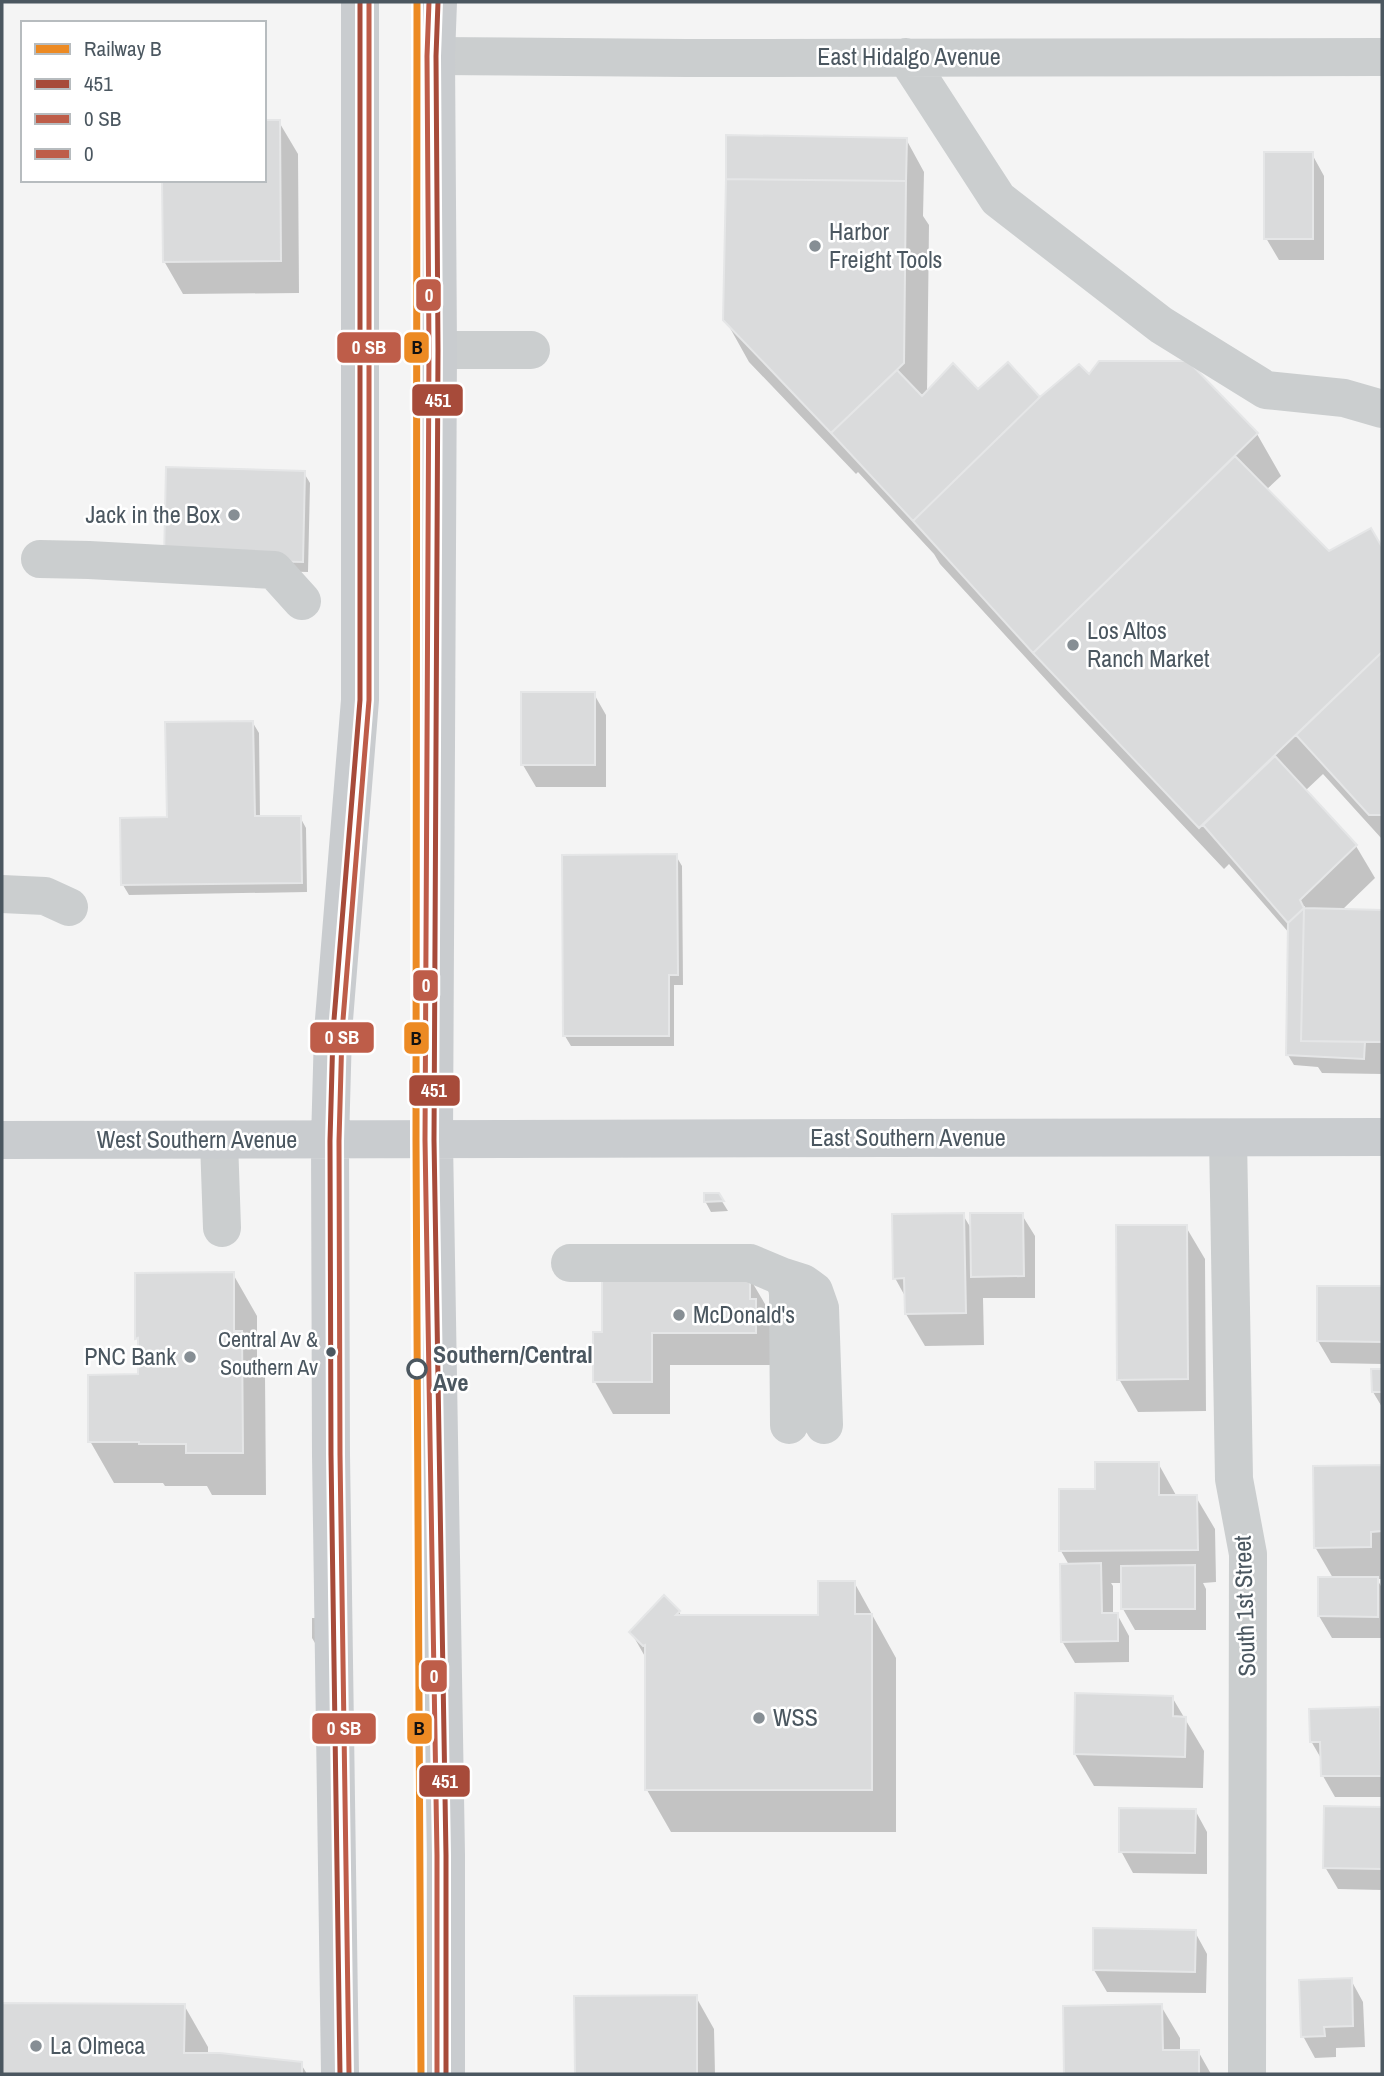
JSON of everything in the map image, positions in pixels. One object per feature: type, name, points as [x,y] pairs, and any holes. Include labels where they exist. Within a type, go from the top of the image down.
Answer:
[{"type":"main road","points":[[340,2074],[331,1455],[331,1141],[333,1032],[360,700],[360,2]]},
{"type":"main road","points":[[438,2],[434,1140],[446,1855],[446,2074]]},
{"type":"main road","name":"East Southern Avenue","points":[[434,1140],[1382,1138]]},
{"type":"main road","name":"West Southern Avenue","points":[[2,1140],[434,1140]]},
{"type":"street","name":"East Hidalgo Avenue","points":[[436,56],[1382,57]]},
{"type":"street","points":[[906,57],[998,199],[1161,325],[1266,390],[1344,397],[1382,409]]},
{"type":"street","points":[[438,350],[531,350]]},
{"type":"street","points":[[40,559],[274,570],[302,601]]},
{"type":"street","points":[[2,894],[45,896],[69,907]]},
{"type":"street","name":"South 1st Street","points":[[1228,1138],[1234,1479],[1248,1554],[1247,2074]]},
{"type":"street","points":[[219,1141],[222,1228]]},
{"type":"street","points":[[570,1263],[750,1263],[781,1276],[788,1294],[806,1425]]},
{"type":"building","points":[[266,120],[280,120],[281,261],[163,262],[162,182],[266,182]]},
{"type":"building","points":[[726,135],[907,138],[906,181],[726,179]]},
{"type":"building","points":[[1264,152],[1313,152],[1313,239],[1264,239]]},
{"type":"building","name":"Harbor Freight Tools","points":[[726,179],[906,181],[904,363],[831,433],[723,320]]},
{"type":"building","points":[[1099,361],[1188,361],[1258,433],[1033,653],[913,521],[1040,397],[1079,364],[1089,374]]},
{"type":"building","points":[[1008,362],[1040,397],[913,521],[831,433],[897,370],[922,396],[953,363],[978,389]]},
{"type":"building","points":[[1235,456],[1329,551],[1371,528],[1382,547],[1382,652],[1199,828],[1033,653]]},
{"type":"building","name":"Jack in the Box","points":[[166,467],[305,471],[303,562],[164,559]]},
{"type":"building","points":[[1382,652],[1382,815],[1369,815],[1296,735]]},
{"type":"building","points":[[521,692],[595,692],[595,765],[521,765]]},
{"type":"building","points":[[253,721],[255,816],[301,816],[302,883],[121,885],[120,818],[167,817],[165,722]]},
{"type":"building","points":[[1275,756],[1357,845],[1300,900],[1304,908],[1288,923],[1203,825]]},
{"type":"building","points":[[677,854],[678,975],[669,975],[669,1036],[563,1036],[562,855]]},
{"type":"building","points":[[1304,908],[1382,910],[1382,1042],[1301,1041]]},
{"type":"building","points":[[1304,908],[1301,1041],[1365,1042],[1364,1059],[1286,1055],[1288,923]]},
{"type":"building","points":[[704,1193],[719,1193],[724,1201],[704,1202]]},
{"type":"building","points":[[964,1213],[966,1313],[905,1314],[904,1278],[893,1279],[892,1214]]},
{"type":"building","points":[[970,1213],[1023,1213],[1024,1276],[971,1277]]},
{"type":"building","points":[[1116,1225],[1187,1225],[1188,1379],[1117,1380]]},
{"type":"building","name":"PNC Bank","points":[[234,1272],[234,1331],[242,1331],[243,1453],[186,1453],[186,1444],[88,1442],[88,1375],[138,1374],[135,1273]]},
{"type":"building","name":"McDonald's","points":[[750,1275],[750,1299],[756,1299],[756,1333],[652,1333],[652,1382],[593,1382],[593,1332],[602,1332],[602,1278]]},
{"type":"building","points":[[1317,1286],[1382,1286],[1382,1342],[1317,1341]]},
{"type":"building","points":[[1371,1369],[1382,1369],[1382,1392],[1372,1392]]},
{"type":"building","points":[[1095,1462],[1159,1462],[1159,1495],[1197,1495],[1198,1550],[1059,1551],[1059,1489],[1095,1489]]},
{"type":"building","points":[[1382,1465],[1382,1531],[1371,1532],[1371,1547],[1314,1548],[1313,1466]]},
{"type":"building","points":[[1101,1563],[1102,1613],[1118,1613],[1118,1641],[1061,1642],[1060,1564]]},
{"type":"building","points":[[1195,1565],[1195,1609],[1121,1609],[1121,1566]]},
{"type":"building","points":[[1318,1577],[1378,1577],[1378,1617],[1318,1616]]},
{"type":"building","name":"WSS","points":[[818,1581],[855,1581],[855,1614],[872,1614],[872,1790],[645,1790],[645,1645],[629,1632],[664,1595],[680,1611],[676,1615],[818,1615]]},
{"type":"building","points":[[1075,1693],[1173,1696],[1173,1716],[1186,1717],[1185,1757],[1074,1754]]},
{"type":"building","points":[[1380,1707],[1381,1776],[1321,1776],[1320,1742],[1310,1742],[1309,1709]]},
{"type":"building","points":[[1324,1806],[1382,1807],[1382,1869],[1323,1868]]},
{"type":"building","points":[[1119,1808],[1196,1809],[1195,1853],[1119,1852]]},
{"type":"building","points":[[1093,1928],[1196,1930],[1195,1972],[1093,1970]]},
{"type":"building","points":[[1352,1978],[1353,2026],[1324,2027],[1325,2036],[1301,2037],[1299,1980]]},
{"type":"building","points":[[697,1995],[697,2074],[575,2074],[574,1996]]},
{"type":"building","points":[[2,2003],[185,2004],[184,2053],[220,2053],[302,2062],[302,2074],[2,2074]]},
{"type":"building","points":[[1162,2004],[1163,2050],[1199,2050],[1199,2074],[1064,2074],[1063,2006]]},
{"type":"rail line","name":"B","points":[[417,2],[416,1140],[421,2074]]},
{"type":"transit line","name":"451","points":[[340,2074],[331,1455],[330,1141],[333,1032],[360,700],[360,2]]},
{"type":"transit line","points":[[349,2074],[340,1455],[339,1141],[342,1032],[369,700],[369,2]]},
{"type":"transit line","name":"0","points":[[429,2],[425,1140],[437,1855],[437,2074]]},
{"type":"transit line","name":"451","points":[[438,2],[434,1140],[446,1855],[446,2074]]},
{"type":"place","name":"Harbor Freight Tools","points":[[815,246]]},
{"type":"place","name":"Jack in the Box","points":[[234,515]]},
{"type":"place","name":"Los Altos Ranch Market","points":[[1073,645]]},
{"type":"place","name":"McDonald's","points":[[679,1315]]},
{"type":"place","name":"Central Av & Southern Av","points":[[331,1352]]},
{"type":"place","name":"PNC Bank","points":[[190,1357]]},
{"type":"place","name":"Southern/Central Ave","points":[[417,1369]]},
{"type":"place","name":"WSS","points":[[759,1718]]},
{"type":"place","name":"La Olmeca","points":[[36,2046]]}]
